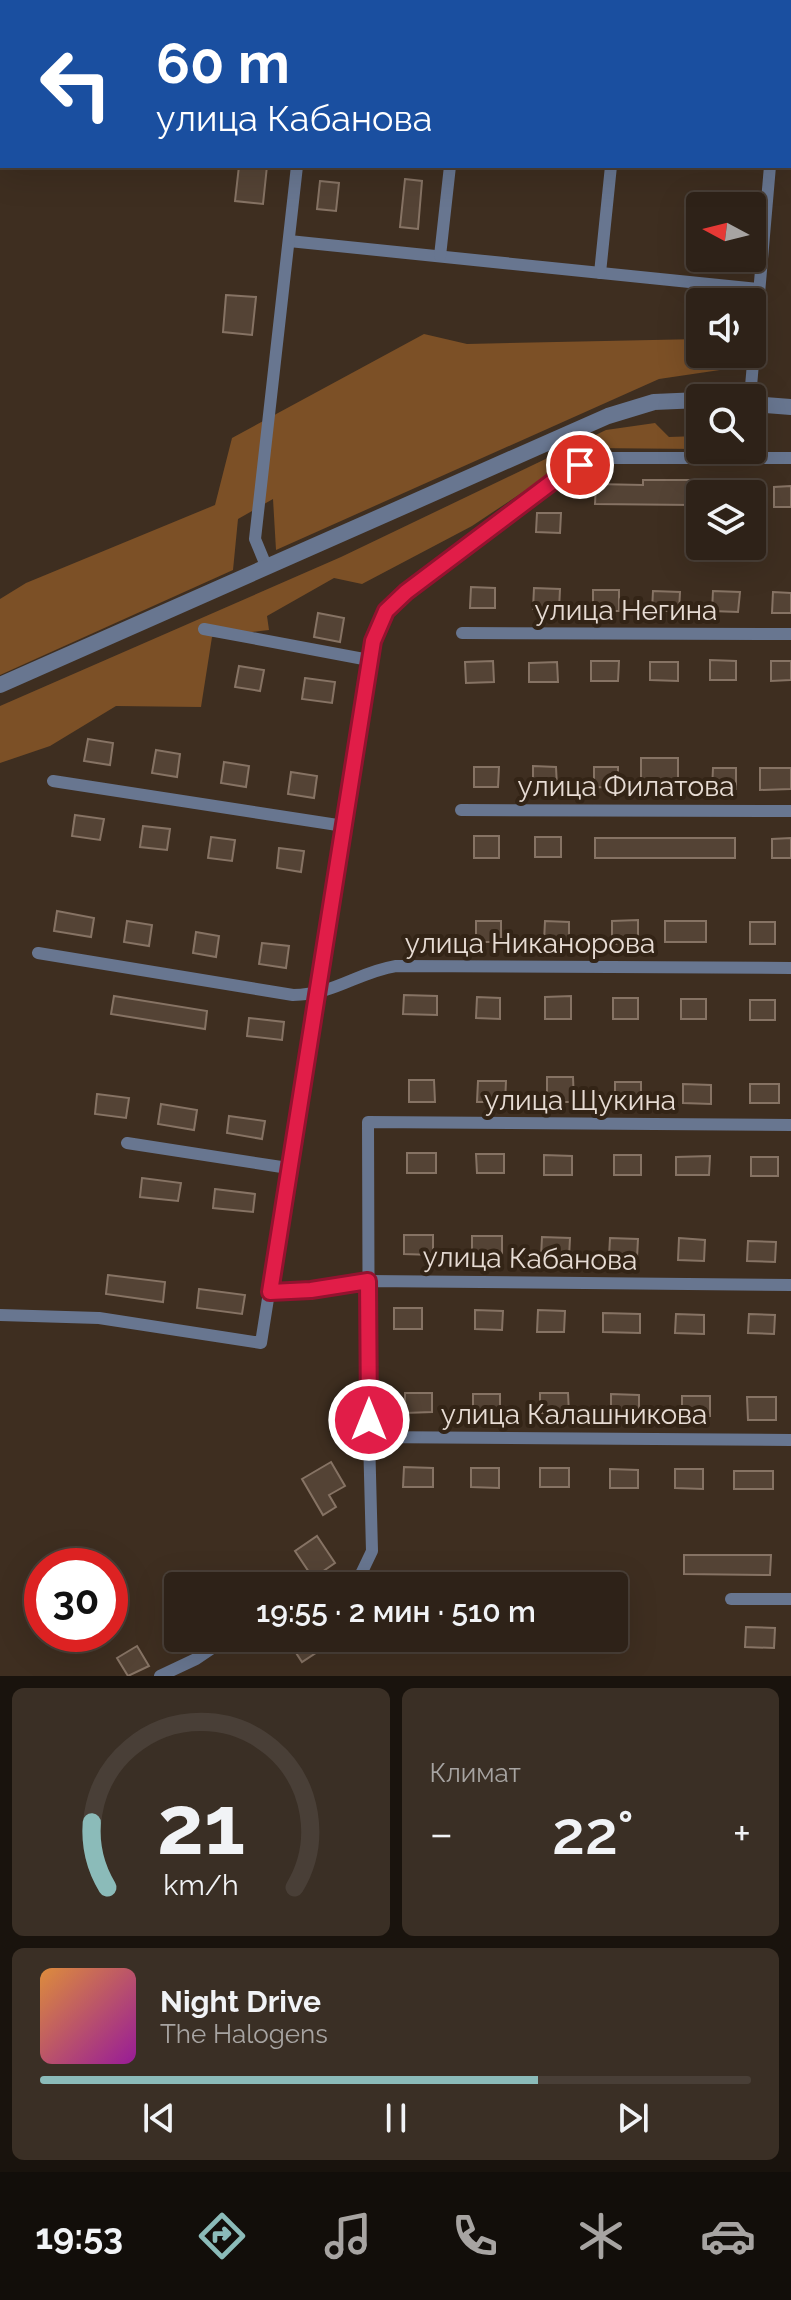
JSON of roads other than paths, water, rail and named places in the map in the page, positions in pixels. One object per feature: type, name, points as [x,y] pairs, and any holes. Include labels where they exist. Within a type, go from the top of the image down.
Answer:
[{"type":"street","points":[[267,568],[255,539],[297,168]]},
{"type":"street","points":[[440,256],[450,168]]},
{"type":"street","points":[[600,273],[611,168]]},
{"type":"street","points":[[758,288],[770,168]]},
{"type":"street","points":[[289,241],[748,288]]},
{"type":"street","points":[[0,685],[608,416],[654,402],[686,401]]},
{"type":"street","points":[[766,405],[791,407]]},
{"type":"street","points":[[0,1315],[99,1318],[261,1343],[369,660],[386,611],[406,592],[568,470],[593,459],[791,458]]},
{"type":"street","points":[[204,629],[369,660]]},
{"type":"street","name":"улица Негина","points":[[462,633],[791,634]]},
{"type":"street","points":[[53,781],[344,826]]},
{"type":"street","name":"улица Филатова","points":[[461,810],[791,811]]},
{"type":"street","name":"улица Никанорова","points":[[38,953],[293,995],[316,995],[396,966],[791,968]]},
{"type":"street","name":"улица Щукина","points":[[368,1281],[368,1122],[791,1125]]},
{"type":"street","points":[[127,1143],[288,1168]]},
{"type":"street","points":[[362,1572],[372,1551],[368,1281]]},
{"type":"street","name":"улица Кабанова","points":[[270,1292],[311,1290],[368,1281],[791,1285]]},
{"type":"street","name":"улица Калашникова","points":[[369,1437],[791,1440]]},
{"type":"street","points":[[731,1599],[791,1599]]},
{"type":"street","points":[[160,1676],[206,1652]]}]
